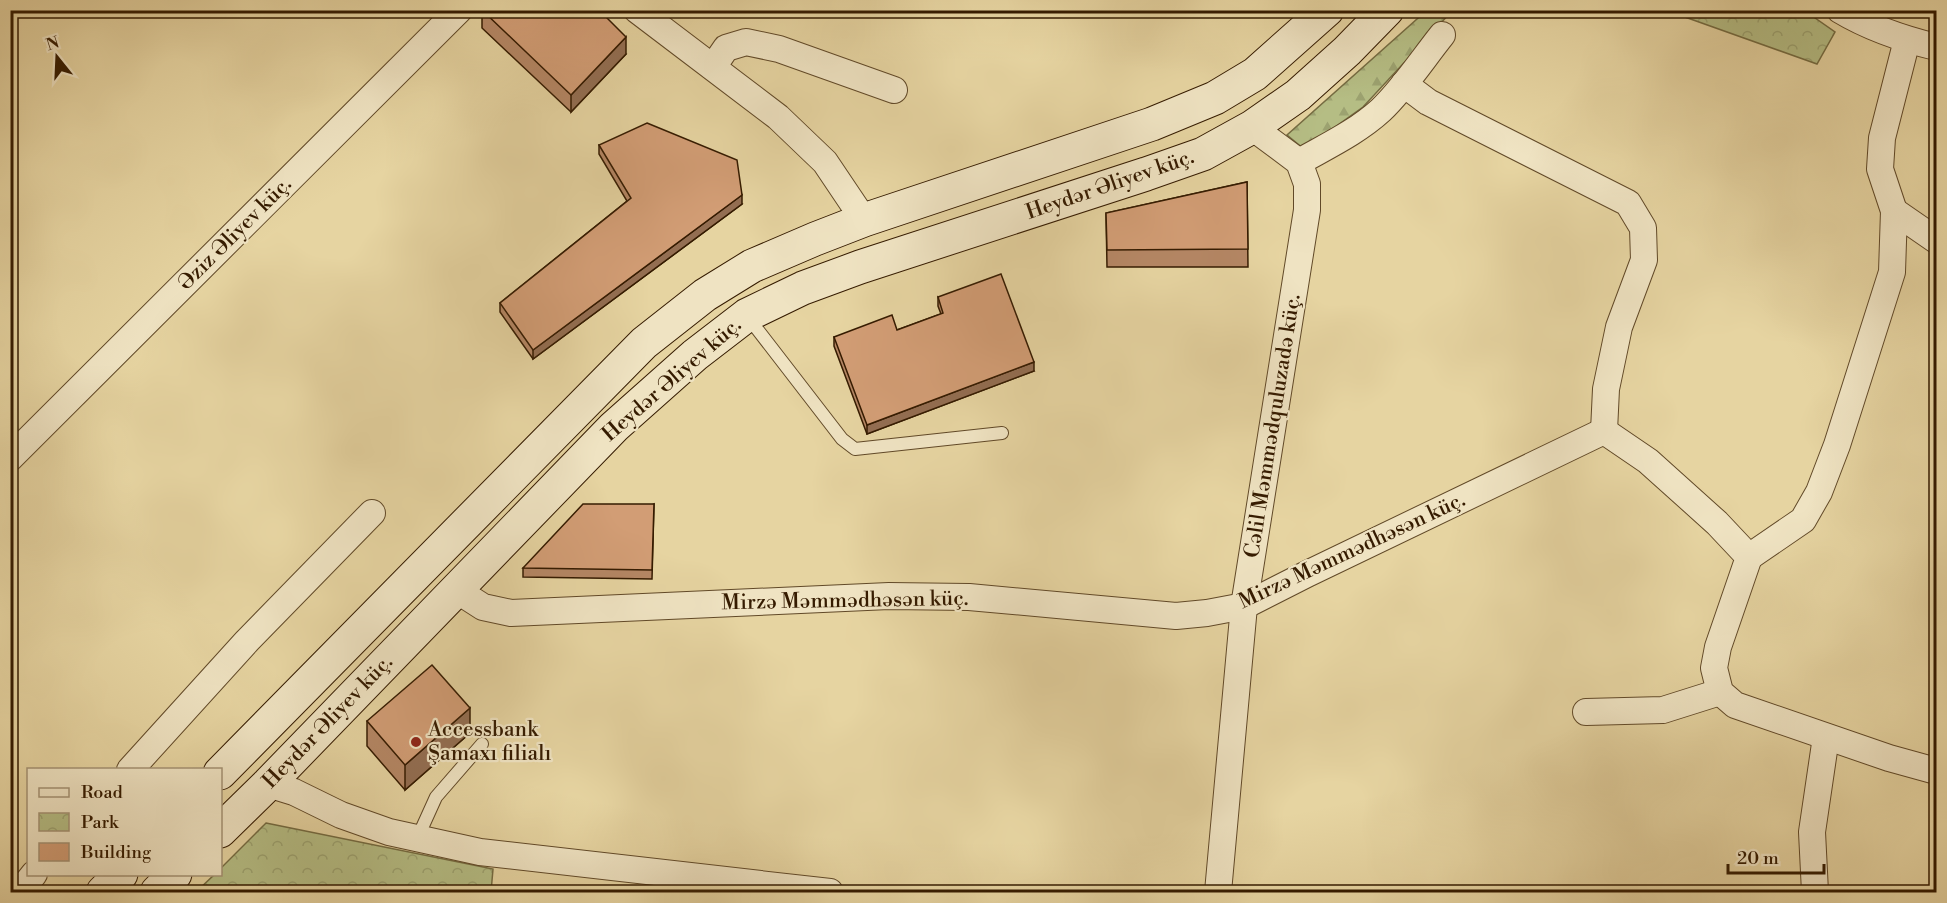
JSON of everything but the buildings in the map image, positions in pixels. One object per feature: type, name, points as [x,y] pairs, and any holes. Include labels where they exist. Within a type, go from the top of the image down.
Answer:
[{"type":"street","name":"Əziz Əliyev küç.","points":[[10,458],[459,10]]},
{"type":"street","points":[[637,10],[778,117],[825,162],[864,220]]},
{"type":"street","points":[[222,771],[644,343],[705,295],[752,266],[864,220],[1152,124],[1215,98],[1255,74],[1327,10]]},
{"type":"street","name":"Heydər Əliyev küç.","points":[[222,829],[614,427],[695,355],[747,315],[803,288],[861,267],[1203,154],[1252,128],[1298,94],[1347,51],[1387,10]]},
{"type":"street","points":[[1840,10],[1857,21],[1906,40],[1936,47]]},
{"type":"street","points":[[1252,128],[1299,162],[1349,134],[1380,110],[1404,84],[1442,35]]},
{"type":"street","points":[[1906,40],[1882,138],[1880,169],[1894,211],[1893,272],[1837,445],[1819,492],[1803,520],[1749,557],[1718,647],[1714,668],[1720,692],[1735,705],[1889,758],[1936,771]]},
{"type":"street","points":[[713,67],[726,48],[746,42],[779,49],[894,90]]},
{"type":"street","points":[[1404,84],[1428,102],[1628,203],[1643,228],[1644,260],[1619,327],[1606,389],[1604,431],[1648,461],[1717,523],[1749,557]]},
{"type":"street","name":"Cəlil Məmmədquluzadə küç.","points":[[1218,892],[1244,606],[1307,210],[1307,184],[1299,162]]},
{"type":"street","points":[[1894,211],[1936,240]]},
{"type":"street","name":"Mirzə Məmmədhəsən küç.","points":[[455,590],[483,607],[511,613],[889,596],[969,597],[1176,616],[1207,613],[1244,606],[1604,431]]},
{"type":"street","points":[[132,768],[247,641],[372,513]]},
{"type":"street","points":[[1586,712],[1663,710],[1720,692]]},
{"type":"street","points":[[1815,892],[1812,832],[1826,737]]},
{"type":"street","points":[[268,784],[294,792],[341,815],[389,832],[480,852],[830,892]]},
{"type":"street","points":[[10,891],[26,884],[32,876]]},
{"type":"street","points":[[103,892],[118,876]]},
{"type":"street","points":[[157,892],[173,876]]},
{"type":"lane","points":[[747,315],[842,439],[855,449],[1002,433]]},
{"type":"lane","points":[[417,838],[436,797],[482,744]]},
{"type":"green space","points":[[1426,11],[1452,11],[1363,107],[1304,149],[1287,135]]},
{"type":"green space","points":[[1668,11],[1805,11],[1835,32],[1817,64]]},
{"type":"green space","points":[[266,823],[493,869],[491,892],[196,892],[213,876],[222,876],[222,867]]},
{"type":"place","name":"Accessbank Şamaxı filialı","points":[[416,742]]}]
